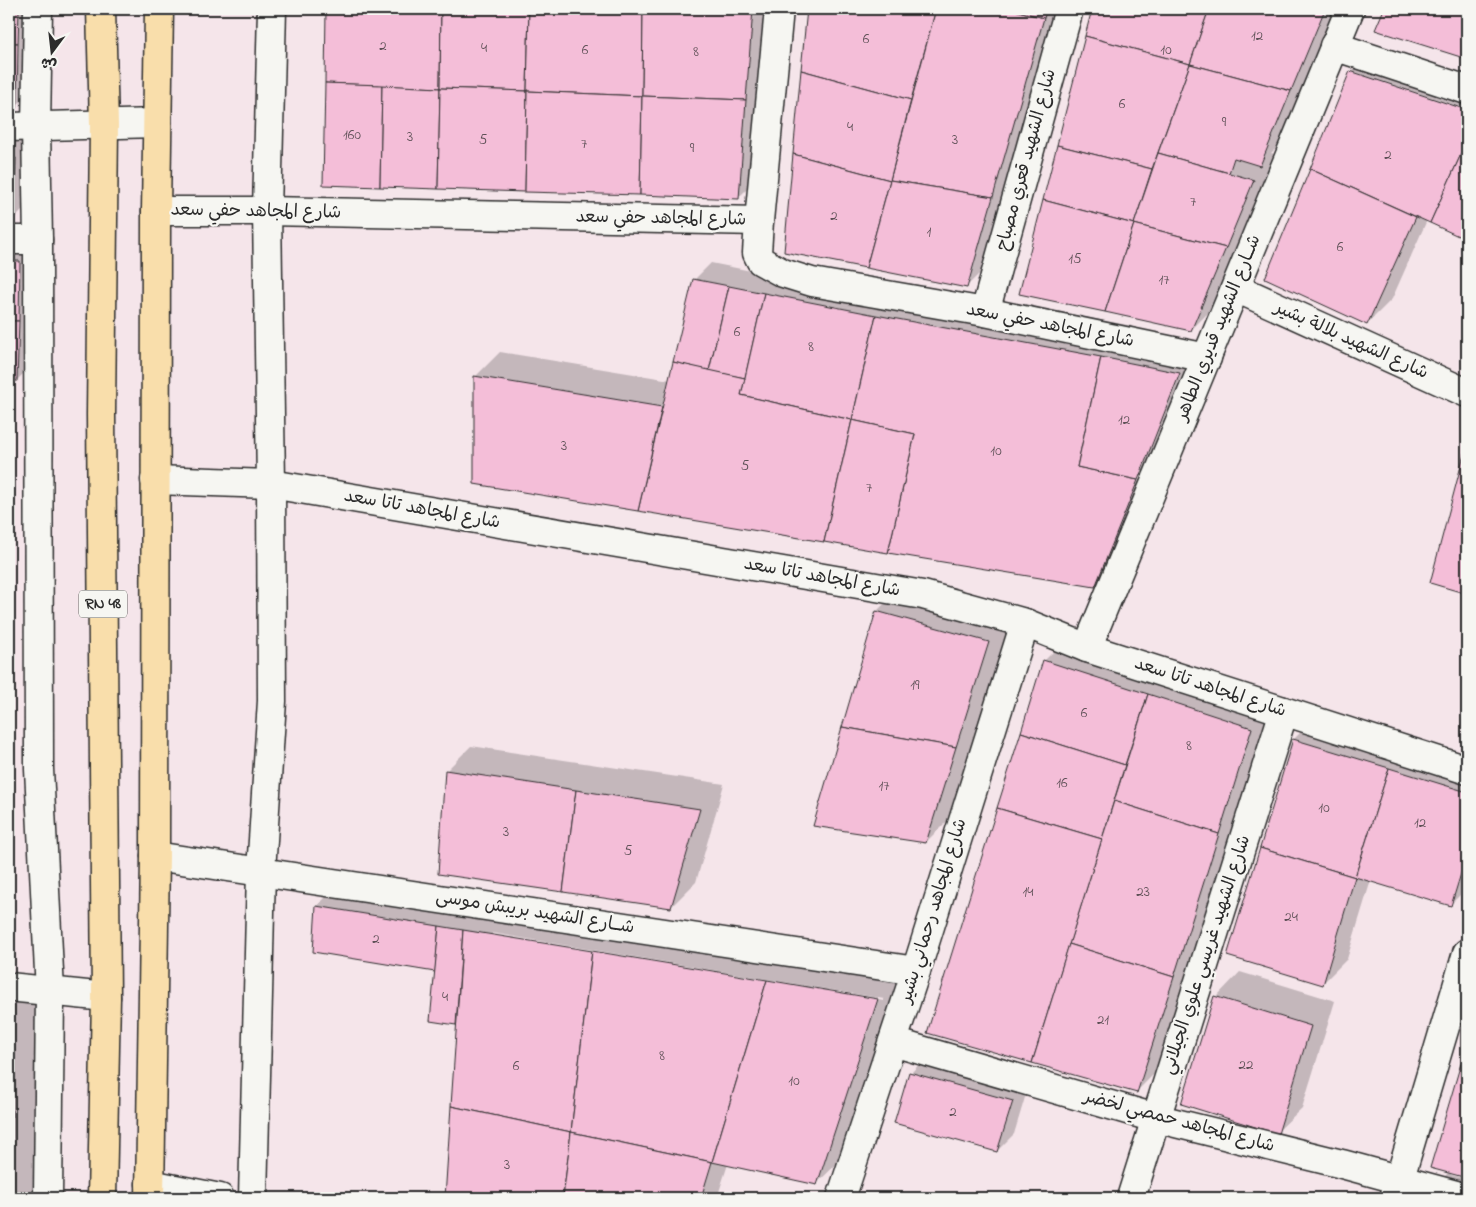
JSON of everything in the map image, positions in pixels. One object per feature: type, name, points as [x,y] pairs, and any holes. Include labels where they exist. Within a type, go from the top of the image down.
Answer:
[{"type":"highway","name":"RN 48","points":[[101,9],[104,124],[101,415],[106,997],[102,1198]]},
{"type":"highway","points":[[150,1191],[155,856],[156,211],[159,9]]},
{"type":"street","points":[[38,9],[36,127],[39,769],[50,992],[48,1198]]},
{"type":"street","points":[[253,1198],[261,871],[272,701],[267,211],[272,9]]},
{"type":"street","points":[[758,221],[779,9]]},
{"type":"street","name":"شارع الشهيد قعري مصباح","points":[[985,312],[1069,9]]},
{"type":"street","name":"شــارع الشهيد قديري الطاهر","points":[[1088,648],[1350,9]]},
{"type":"street","points":[[1334,46],[1467,90]]},
{"type":"street","points":[[9,128],[157,123]]},
{"type":"street","name":"شارع المجاهد حفي سعد","points":[[156,211],[267,211],[758,221],[757,253],[762,261],[783,273],[812,282],[985,312],[1207,358]]},
{"type":"street","points":[[9,240],[38,240]]},
{"type":"street","name":"شارع الشهيد بلالة بشير","points":[[1236,288],[1467,393]]},
{"type":"street","name":"شارع المجاهد تاتا سعد","points":[[155,480],[271,484],[923,595],[1025,623],[1088,648],[1467,770]]},
{"type":"street","name":"شارع المجاهد رحماني بشير","points":[[841,1198],[916,971],[1025,623]]},
{"type":"street","name":"شارع الشهيد غريسي علوي الجيلاني","points":[[1131,1198],[1284,712]]},
{"type":"street","name":"شــارع الشهيد بريبش موسى","points":[[155,856],[916,971]]},
{"type":"street","points":[[1396,1189],[1467,953]]},
{"type":"street","points":[[9,987],[106,997]]},
{"type":"street","name":"شارع المجاهد حمصي لخضر","points":[[893,1042],[1155,1118],[1333,1161],[1396,1189],[1467,1198]]},
{"type":"street","points":[[150,1191],[220,1198]]},
{"type":"shaded area","points":[[9,434],[11,434],[11,619],[9,619]]},
{"type":"building","points":[[9,9],[19,9],[18,43],[9,43]]},
{"type":"building","points":[[326,9],[441,9],[440,88],[325,83]]},
{"type":"building","points":[[441,9],[529,9],[527,91],[440,88]]},
{"type":"building","points":[[529,9],[643,9],[642,96],[527,91]]},
{"type":"building","points":[[643,9],[753,9],[746,100],[642,96]]},
{"type":"building","points":[[807,9],[936,9],[911,100],[801,70]]},
{"type":"building","points":[[936,9],[1011,9],[1044,18],[993,197],[890,180]]},
{"type":"building","points":[[1011,9],[1047,9],[1044,18]]},
{"type":"building","points":[[1092,9],[1209,9],[1190,64],[1085,36]]},
{"type":"building","points":[[1209,9],[1325,9],[1291,91],[1190,64]]},
{"type":"building","points":[[1384,9],[1467,9],[1467,59],[1375,30]]},
{"type":"building","points":[[1085,36],[1190,64],[1152,169],[1057,145]]},
{"type":"building","points":[[9,43],[18,43],[17,107],[9,107]]},
{"type":"building","points":[[1190,64],[1291,91],[1260,166],[1234,158],[1229,173],[1158,153]]},
{"type":"building","points":[[801,70],[911,100],[890,180],[793,154]]},
{"type":"building","points":[[1350,71],[1467,110],[1467,141],[1430,223],[1310,169]]},
{"type":"building","points":[[325,83],[382,85],[380,187],[323,185]]},
{"type":"building","points":[[382,85],[440,88],[438,189],[380,187]]},
{"type":"building","points":[[440,88],[527,91],[525,192],[438,189]]},
{"type":"building","points":[[527,91],[642,96],[640,195],[525,192]]},
{"type":"building","points":[[642,96],[746,100],[739,199],[640,195]]},
{"type":"building","points":[[1467,141],[1467,240],[1430,223]]},
{"type":"building","points":[[1057,145],[1152,169],[1134,224],[1043,200]]},
{"type":"building","points":[[1158,153],[1254,180],[1226,248],[1134,224]]},
{"type":"building","points":[[793,154],[890,180],[866,268],[784,252]]},
{"type":"building","points":[[9,157],[16,158],[14,220],[9,220]]},
{"type":"building","points":[[1310,169],[1416,217],[1367,325],[1265,278]]},
{"type":"building","points":[[890,180],[993,197],[967,288],[866,268]]},
{"type":"building","points":[[1043,200],[1134,224],[1105,312],[1019,294]]},
{"type":"building","points":[[1134,224],[1226,248],[1191,331],[1105,312]]},
{"type":"building","points":[[9,261],[20,261],[19,321],[9,321]]},
{"type":"building","points":[[693,279],[729,286],[709,371],[673,362]]},
{"type":"building","points":[[729,286],[764,293],[745,378],[709,371]]},
{"type":"building","points":[[764,293],[876,315],[852,420],[741,395]]},
{"type":"building","points":[[876,315],[1101,357],[1077,467],[1138,480],[1095,587],[888,553],[915,434],[852,420]]},
{"type":"building","points":[[9,321],[19,321],[17,381],[9,381]]},
{"type":"building","points":[[1101,357],[1180,373],[1138,480],[1077,467]]},
{"type":"building","points":[[673,362],[745,378],[741,395],[852,420],[824,542],[638,511]]},
{"type":"building","points":[[474,376],[662,407],[638,511],[474,484]]},
{"type":"building","points":[[852,420],[915,434],[888,553],[824,542]]},
{"type":"building","points":[[1467,443],[1467,594],[1430,583]]},
{"type":"building","points":[[876,611],[989,642],[956,747],[842,727]]},
{"type":"building","points":[[1043,660],[1148,694],[1125,765],[1021,732]]},
{"type":"building","points":[[1148,694],[1252,728],[1219,834],[1114,801]]},
{"type":"building","points":[[842,727],[956,747],[926,843],[813,826]]},
{"type":"building","points":[[1021,732],[1125,765],[1102,839],[997,808]]},
{"type":"building","points":[[1293,739],[1389,768],[1355,877],[1260,848]]},
{"type":"building","points":[[1389,768],[1467,792],[1467,854],[1451,906],[1355,877]]},
{"type":"building","points":[[445,770],[576,790],[563,892],[438,874]]},
{"type":"building","points":[[576,790],[700,809],[671,908],[563,892]]},
{"type":"building","points":[[1114,801],[1219,834],[1174,977],[1069,944]]},
{"type":"building","points":[[997,808],[1102,839],[1032,1063],[927,1033]]},
{"type":"building","points":[[1260,848],[1355,877],[1323,985],[1227,956]]},
{"type":"building","points":[[316,906],[439,926],[435,972],[313,952]]},
{"type":"building","points":[[439,926],[463,930],[456,1025],[430,1021]]},
{"type":"building","points":[[463,930],[592,951],[571,1132],[451,1106]]},
{"type":"building","points":[[1069,944],[1174,977],[1137,1093],[1032,1063]]},
{"type":"building","points":[[592,951],[767,980],[712,1162],[571,1132]]},
{"type":"building","points":[[767,980],[878,999],[817,1185],[712,1162]]},
{"type":"building","points":[[1214,996],[1311,1026],[1278,1134],[1181,1104]]},
{"type":"building","points":[[9,1016],[12,1016],[12,1135],[9,1134]]},
{"type":"building","points":[[1467,1043],[1467,1178],[1430,1168]]},
{"type":"building","points":[[909,1072],[1013,1101],[997,1152],[894,1123]]},
{"type":"building","points":[[451,1106],[571,1132],[563,1198],[445,1198]]},
{"type":"building","points":[[571,1132],[712,1162],[701,1198],[563,1198]]},
{"type":"building","points":[[9,1134],[12,1135],[11,1198],[9,1198]]}]
